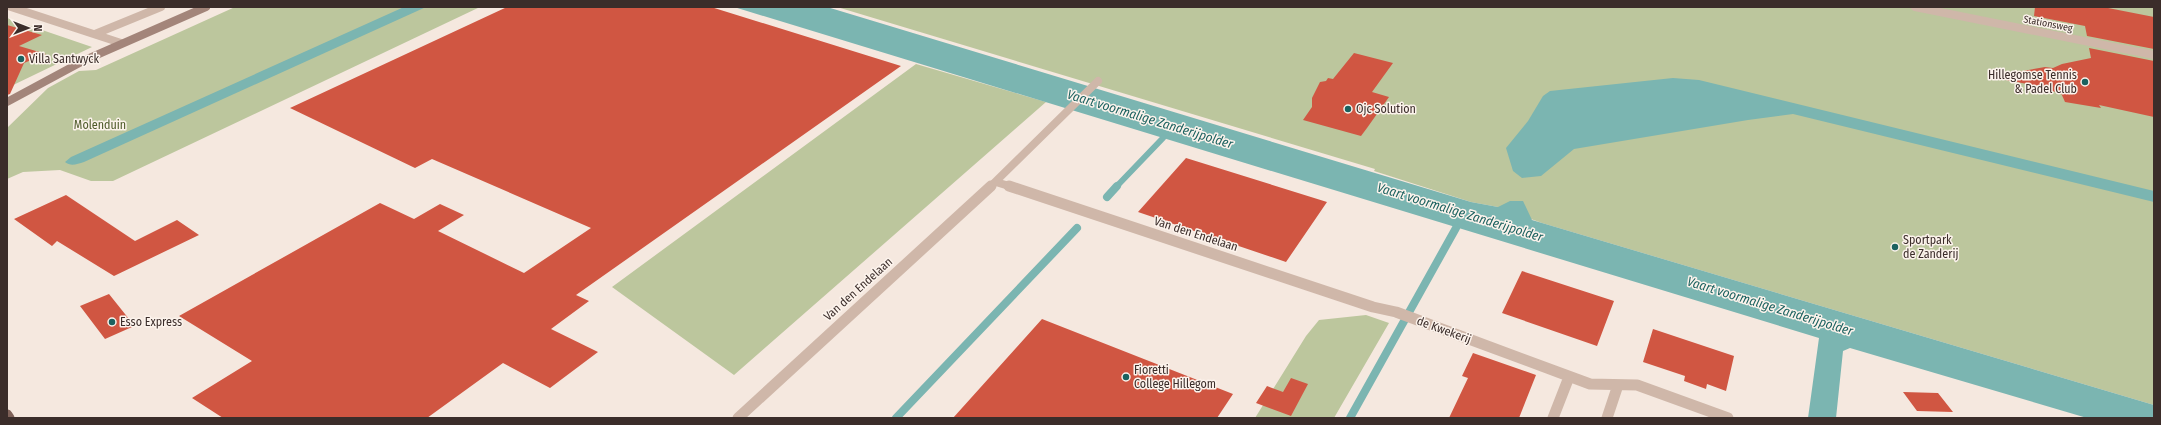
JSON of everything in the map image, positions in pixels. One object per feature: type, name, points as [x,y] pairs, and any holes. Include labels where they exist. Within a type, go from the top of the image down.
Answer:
[{"type":"main road","points":[[7,102],[121,43],[206,7]]},
{"type":"street","points":[[11,7],[121,43]]},
{"type":"street","points":[[95,34],[161,7]]},
{"type":"street","name":"Stationsweg","points":[[1916,7],[2154,55]]},
{"type":"street","name":"Van den Endelaan","points":[[738,418],[996,182],[1098,81]]},
{"type":"street","name":"Van den Endelaan","points":[[996,182],[1318,289]]},
{"type":"street","name":"de Kwekerij","points":[[1318,289],[1435,325],[1590,384],[1637,385],[1728,418]]},
{"type":"street","points":[[1553,418],[1569,377]]},
{"type":"street","points":[[1607,418],[1618,384]]},
{"type":"green space","name":"Molenduin","points":[[235,7],[480,7],[113,181],[91,181],[60,170],[23,172],[7,179],[7,128],[48,88],[79,71],[96,70]]},
{"type":"green space","name":"Sportpark de Zanderij","points":[[837,7],[2154,7],[2154,405],[1542,223],[1498,207],[1471,202],[1374,171],[1375,169]]},
{"type":"green space","points":[[7,18],[92,47],[7,88]]},
{"type":"green space","points":[[916,64],[1046,102],[734,375],[612,287]]},
{"type":"green space","points":[[1366,315],[1389,323],[1334,418],[1255,418],[1306,336],[1319,320]]},
{"type":"water","points":[[404,7],[426,7],[84,162],[72,165],[65,162],[71,157]]},
{"type":"water","name":"Vaart voormalige Zanderijpolder","points":[[734,7],[827,7],[1471,202],[1498,207],[1510,201],[1523,201],[1532,220],[2154,405],[2154,418],[2087,418],[1850,348],[1843,351],[1836,418],[1808,418],[1819,338]]},
{"type":"water","points":[[1673,78],[1699,80],[2154,191],[2154,202],[1793,114],[1574,149],[1541,176],[1522,178],[1513,171],[1506,148],[1528,121],[1543,96],[1550,91]]},
{"type":"building","points":[[507,7],[711,7],[901,66],[576,295],[589,301],[551,329],[598,352],[550,388],[503,363],[427,418],[223,418],[192,398],[252,361],[179,316],[380,203],[414,219],[440,204],[464,215],[438,231],[524,273],[591,228],[432,159],[415,168],[290,108]]},
{"type":"building","points":[[2035,7],[2103,7],[2154,17],[2154,49],[2087,36],[2085,26],[2034,16]]},
{"type":"building","points":[[7,25],[42,35],[19,46],[46,54],[24,63],[10,94],[7,95]]},
{"type":"building","name":"Hillegomse Tennis & Padel Club","points":[[2089,48],[2154,61],[2154,117],[2099,105],[2101,108],[2065,102],[2061,93],[2051,91],[2049,88],[1995,78],[1995,76],[2045,67],[2053,68],[2062,64],[2091,58]]},
{"type":"building","points":[[1354,53],[1393,63],[1372,92],[1389,97],[1361,136],[1303,120],[1312,107],[1312,98],[1320,82],[1326,81],[1328,78],[1333,79]]},
{"type":"building","points":[[1186,158],[1327,202],[1286,262],[1138,212]]},
{"type":"building","points":[[66,195],[135,241],[177,220],[199,235],[114,276],[57,241],[52,246],[14,219]]},
{"type":"building","points":[[1522,271],[1614,301],[1597,346],[1502,313]]},
{"type":"building","points":[[109,294],[129,319],[127,320],[132,327],[105,339],[80,306]]},
{"type":"building","points":[[1042,319],[1233,394],[1217,418],[953,418]]},
{"type":"building","points":[[1653,329],[1734,356],[1726,391],[1707,384],[1706,389],[1684,381],[1685,376],[1643,362]]},
{"type":"building","points":[[1473,353],[1536,375],[1519,418],[1449,418],[1468,378],[1462,376]]},
{"type":"building","points":[[1291,378],[1308,384],[1291,416],[1256,403],[1267,386],[1283,392]]},
{"type":"building","points":[[1903,392],[1938,393],[1953,412],[1917,411]]},
{"type":"waterway","name":"Vaart voormalige Zanderijpolder","points":[[1116,187],[1163,138]]},
{"type":"waterway","points":[[1107,197],[1117,186]]},
{"type":"waterway","points":[[896,418],[1077,228]]},
{"type":"waterway","points":[[1350,418],[1456,228]]},
{"type":"place","name":"Villa Santwyck","points":[[21,59]]},
{"type":"place","name":"Hillegomse Tennis & Padel Club","points":[[2085,82]]},
{"type":"place","name":"Ojc Solution","points":[[1348,109]]},
{"type":"place","name":"Sportpark de Zanderij","points":[[1895,247]]},
{"type":"place","name":"Esso Express","points":[[112,322]]},
{"type":"place","name":"Fioretti College Hillegom","points":[[1126,377]]}]
